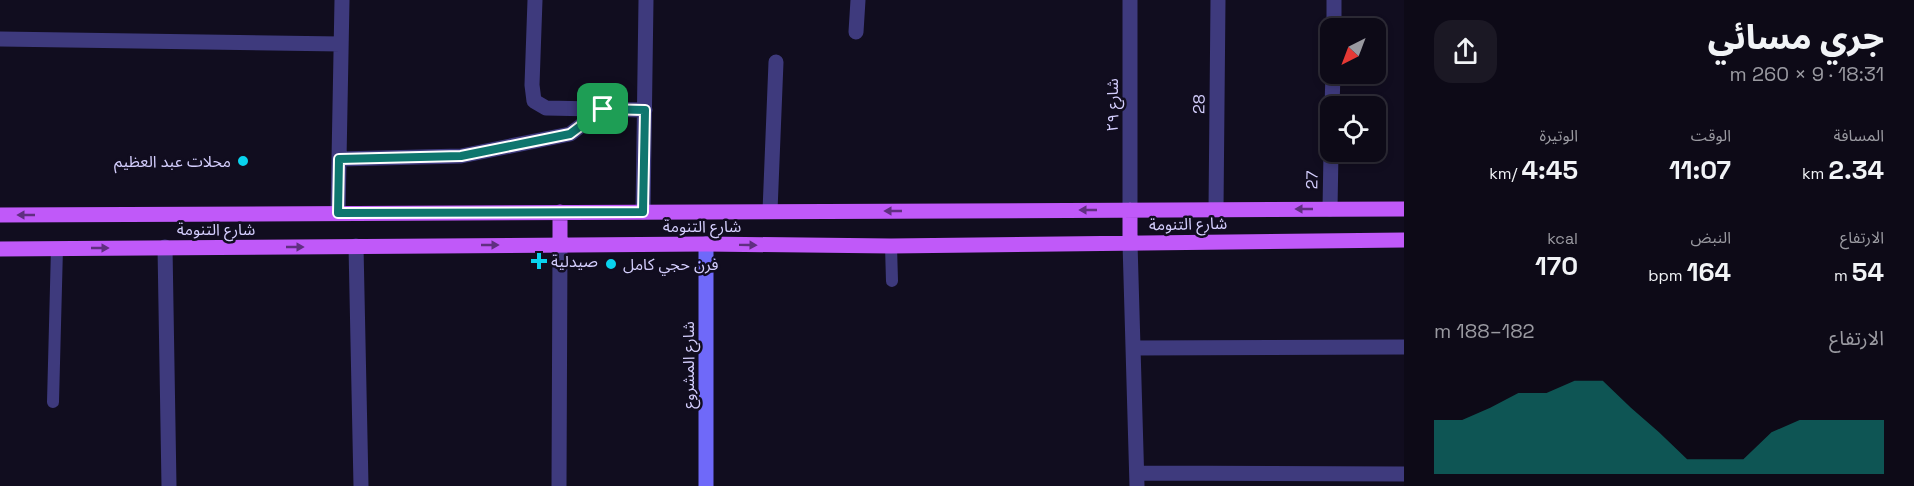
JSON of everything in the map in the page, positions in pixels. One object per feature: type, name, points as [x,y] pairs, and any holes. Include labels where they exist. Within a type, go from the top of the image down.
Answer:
[{"type":"main road","name":"شارع التنومة","points":[[0,215],[1404,209]]},
{"type":"main road","points":[[1130,243],[1131,210]]},
{"type":"main road","points":[[560,212],[560,245]]},
{"type":"main road","name":"شارع التنومة","points":[[0,249],[706,244],[891,246],[1404,240]]},
{"type":"main road","name":"شارع المشروع","points":[[706,244],[706,486]]},
{"type":"street","points":[[338,213],[342,0]]},
{"type":"street","points":[[536,0],[532,85],[534,101],[546,108],[645,110]]},
{"type":"street","points":[[643,212],[646,0]]},
{"type":"street","points":[[856,32],[858,0]]},
{"type":"street","name":"شارع ٢٩","points":[[1130,0],[1131,210]]},
{"type":"street","name":"28","points":[[1216,209],[1218,0]]},
{"type":"street","points":[[1334,0],[1334,18]]},
{"type":"street","points":[[0,39],[341,44]]},
{"type":"street","points":[[770,212],[776,62]]},
{"type":"street","points":[[339,159],[461,156],[570,134],[603,109]]},
{"type":"street","name":"27","points":[[1330,209],[1331,162]]},
{"type":"street","points":[[1130,243],[1137,480],[1404,474]]},
{"type":"street","points":[[559,486],[560,245]]},
{"type":"street","points":[[356,246],[361,486]]},
{"type":"street","points":[[165,247],[169,486]]},
{"type":"street","points":[[1133,348],[1404,346]]},
{"type":"lane","points":[[891,246],[892,281]]},
{"type":"lane","points":[[53,402],[57,248]]},
{"type":"place","name":"محلات عبد العظيم","points":[[243,161]]},
{"type":"place","name":"صيدلية","points":[[539,261]]},
{"type":"place","name":"فرن حجي كامل","points":[[611,264]]},
{"type":"route","points":[[603,109],[645,110],[643,212],[338,213],[339,159],[461,156],[570,134],[603,109]]}]
